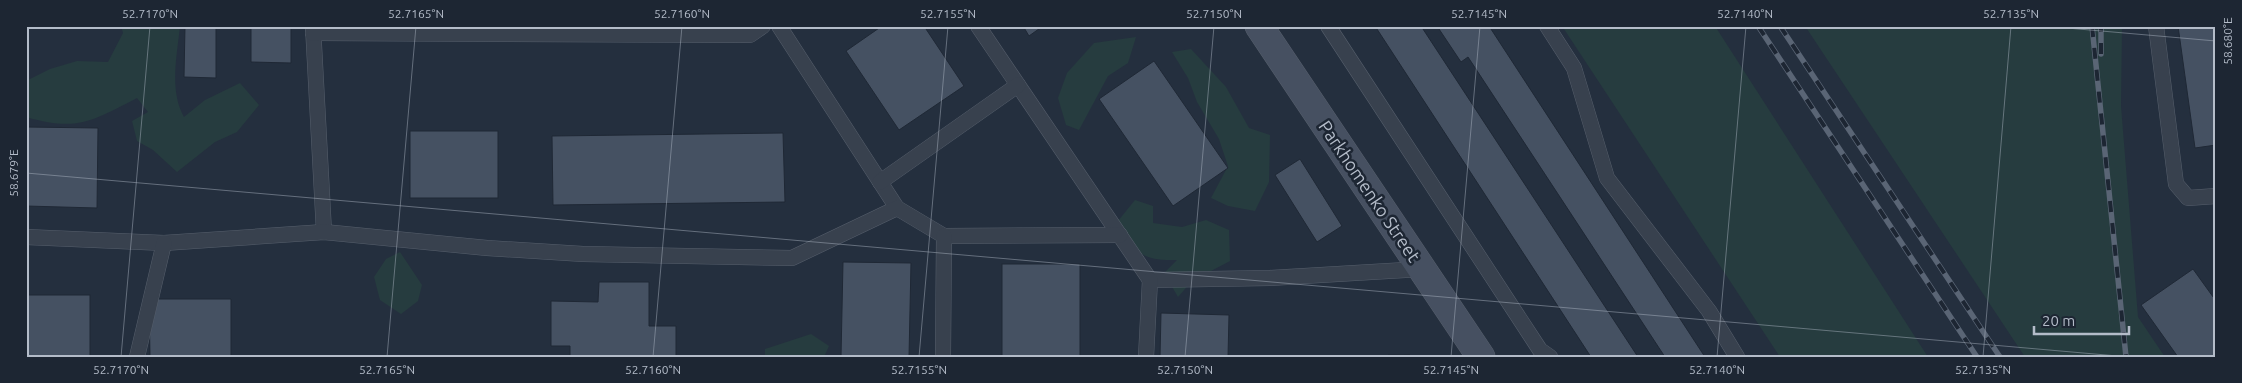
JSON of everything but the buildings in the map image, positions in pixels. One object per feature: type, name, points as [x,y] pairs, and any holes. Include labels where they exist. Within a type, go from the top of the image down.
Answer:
[{"type":"main road","name":"Parkhomenko Street","points":[[1259,26],[1481,357]]},
{"type":"lane","points":[[324,232],[313,30],[750,36],[763,26]]},
{"type":"lane","points":[[780,26],[897,208],[944,236],[1120,235]]},
{"type":"lane","points":[[978,26],[1150,280],[1146,357]]},
{"type":"lane","points":[[1328,26],[1540,350],[1550,357]]},
{"type":"lane","points":[[1547,26],[1574,68],[1607,178],[1709,311],[1737,357]]},
{"type":"lane","points":[[2156,26],[2176,184],[2188,198],[2216,196]]},
{"type":"lane","points":[[880,182],[1018,85]]},
{"type":"lane","points":[[26,236],[164,243],[324,232],[487,248],[583,254],[792,258],[897,208]]},
{"type":"lane","points":[[943,357],[944,236]]},
{"type":"lane","points":[[137,357],[164,243]]},
{"type":"lane","points":[[1150,280],[1270,278],[1422,269]]},
{"type":"green space","points":[[121,26],[180,26],[175,84],[179,107],[184,117],[205,100],[240,83],[259,105],[237,132],[215,142],[177,172],[153,150],[137,141],[132,121],[148,112],[137,98],[108,113],[84,122],[59,124],[26,117],[26,81],[50,69],[77,61],[108,62],[123,33]]},
{"type":"green space","points":[[1562,26],[1715,26],[1928,357],[1780,357]]},
{"type":"green space","points":[[1805,26],[2122,26],[2121,106],[2138,317],[2165,357],[2025,357]]},
{"type":"green space","points":[[1136,37],[1128,63],[1108,76],[1079,130],[1066,125],[1058,98],[1067,73],[1094,43]]},
{"type":"green space","points":[[1191,49],[1226,87],[1249,128],[1270,135],[1269,182],[1255,211],[1228,206],[1211,198],[1228,166],[1219,139],[1197,102],[1188,78],[1172,52]]},
{"type":"green space","points":[[1135,200],[1153,206],[1153,223],[1182,227],[1206,220],[1229,230],[1230,261],[1192,281],[1178,297],[1164,273],[1177,260],[1154,259],[1146,256],[1134,247],[1118,221]]},
{"type":"green space","points":[[400,252],[422,285],[418,301],[401,314],[380,300],[374,277],[386,259]]},
{"type":"green space","points":[[811,334],[829,346],[824,357],[765,357],[765,349]]},
{"type":"railway","points":[[1758,26],[1977,357]]},
{"type":"railway","points":[[1780,26],[2000,357]]},
{"type":"railway","points":[[2092,26],[2126,357]]},
{"type":"railway","points":[[2101,26],[2101,54]]}]
